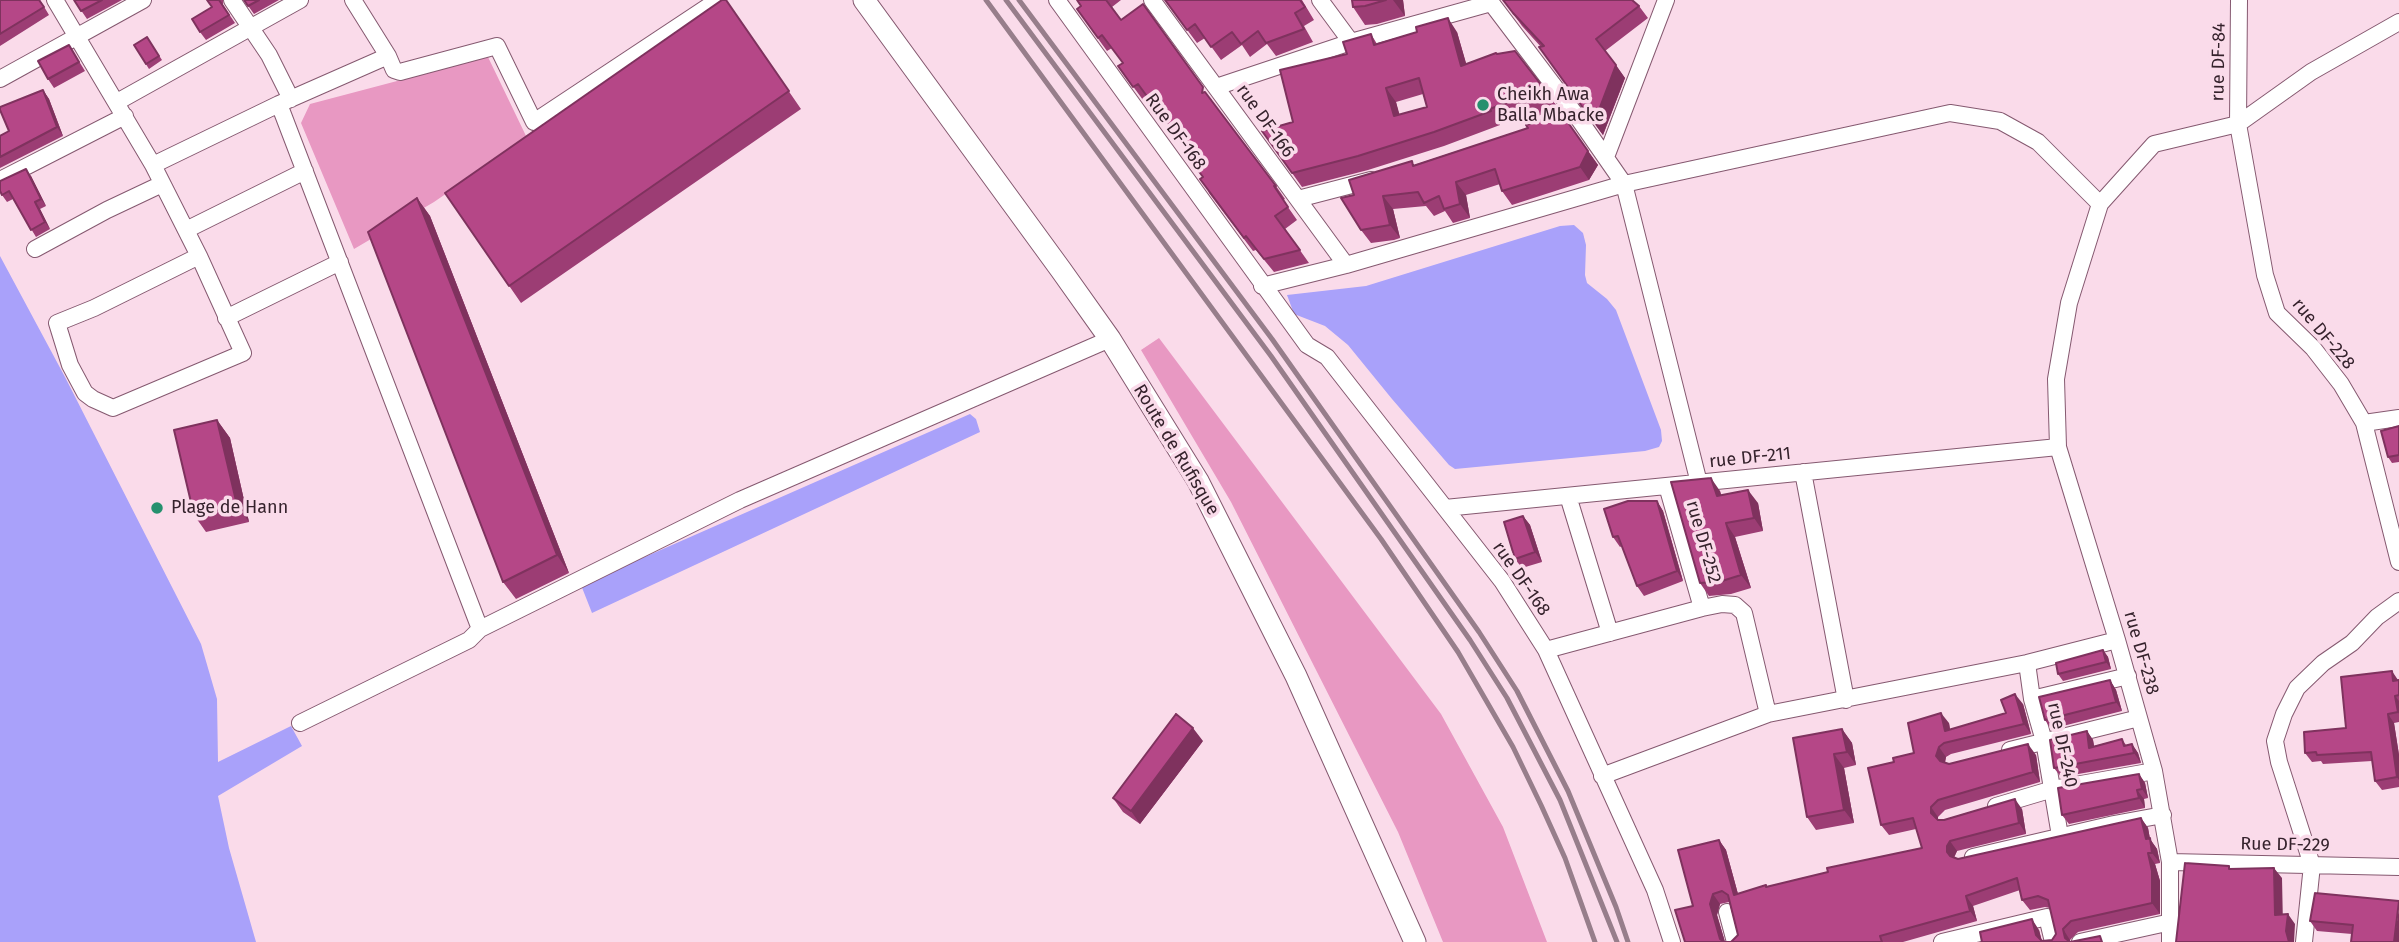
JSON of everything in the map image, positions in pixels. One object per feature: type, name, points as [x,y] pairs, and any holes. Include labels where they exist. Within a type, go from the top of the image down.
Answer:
[{"type":"main road","name":"Route de Rufisque","points":[[864,0],[955,121],[1110,339],[1198,481],[1296,677],[1415,942]]},
{"type":"street","points":[[55,0],[153,166],[199,256],[243,353],[113,408],[101,404],[85,393],[70,365],[57,323],[94,308],[199,256]]},
{"type":"street","points":[[0,79],[143,0]]},
{"type":"street","points":[[232,0],[269,55],[305,171],[480,629]]},
{"type":"street","points":[[0,180],[300,0]]},
{"type":"street","points":[[353,0],[394,70],[400,72],[497,46],[534,122],[719,0]]},
{"type":"street","name":"Rue DF-168","points":[[1058,0],[1262,286]]},
{"type":"street","name":"rue DF-166","points":[[1152,0],[1346,265]]},
{"type":"street","points":[[1320,0],[1351,42]]},
{"type":"street","name":"rue DF-84","points":[[2238,124],[2239,0]]},
{"type":"street","points":[[1216,87],[1351,42],[1490,2],[1569,117],[1606,157],[1624,184],[1699,483]]},
{"type":"street","points":[[1606,157],[1661,3]]},
{"type":"street","points":[[1262,286],[1346,265],[1624,184],[1950,113],[2000,121],[2038,142],[2100,204],[2154,144],[2238,124],[2311,72],[2399,22]]},
{"type":"street","points":[[153,166],[388,56]]},
{"type":"street","name":"rue DF-228","points":[[2238,124],[2265,275],[2277,313],[2313,348],[2341,384],[2364,423],[2399,562]]},
{"type":"street","points":[[186,230],[305,171]]},
{"type":"street","points":[[1298,199],[1384,176]]},
{"type":"street","points":[[35,249],[162,184]]},
{"type":"street","name":"rue DF-238","points":[[2100,204],[2069,303],[2056,379],[2058,447],[2154,771],[2170,862],[2170,942]]},
{"type":"street","points":[[226,318],[340,262]]},
{"type":"street","name":"rue DF-168","points":[[1262,286],[1307,345],[1326,357],[1502,581],[1546,650],[1655,890],[1672,942]]},
{"type":"street","points":[[300,723],[469,640],[480,629],[740,500],[1110,339]]},
{"type":"street","points":[[2364,423],[2399,418]]},
{"type":"street","name":"rue DF-211","points":[[1445,508],[2058,447]]},
{"type":"street","points":[[1803,472],[1846,700]]},
{"type":"street","name":"rue DF-252","points":[[1667,486],[1702,608]]},
{"type":"street","points":[[1567,496],[1610,632]]},
{"type":"street","points":[[2304,942],[2312,865],[2279,762],[2275,741],[2297,688],[2323,663],[2352,643],[2377,617],[2399,601]]},
{"type":"street","points":[[1546,650],[1702,608],[1722,604],[1735,605],[1744,612],[1768,714]]},
{"type":"street","points":[[1602,776],[1768,714],[2027,663],[2117,640]]},
{"type":"street","name":"rue DF-240","points":[[2027,663],[2060,836]]},
{"type":"street","points":[[2032,699],[2128,677]]},
{"type":"street","points":[[1992,754],[2139,718]]},
{"type":"street","points":[[1974,812],[2053,789],[2154,771]]},
{"type":"street","points":[[1964,859],[2163,815]]},
{"type":"street","name":"Rue DF-229","points":[[2170,862],[2399,867]]},
{"type":"street","points":[[1727,912],[1735,942]]},
{"type":"street","points":[[1942,942],[2047,917],[2053,942]]},
{"type":"street","points":[[2080,942],[2171,922]]},
{"type":"shaded area","points":[[488,57],[527,138],[434,202],[354,249],[301,123],[310,104]]},
{"type":"shaded area","points":[[1574,225],[1583,233],[1586,245],[1587,283],[1616,310],[1661,430],[1662,441],[1659,447],[1645,451],[1455,469],[1348,345],[1325,326],[1294,314],[1287,295],[1366,286],[1560,226]]},
{"type":"shaded area","points":[[0,256],[201,644],[217,699],[218,762],[291,726],[302,746],[218,796],[229,848],[256,942],[0,942]]},
{"type":"shaded area","points":[[1159,338],[1441,714],[1503,827],[1547,942],[1443,942],[1398,832],[1231,502],[1141,350]]},
{"type":"shaded area","points":[[970,414],[976,419],[980,432],[592,613],[581,585]]},
{"type":"building","points":[[0,0],[39,0],[44,7],[0,34]]},
{"type":"building","points":[[74,0],[102,0],[81,11]]},
{"type":"building","points":[[207,0],[219,0],[229,15],[200,32],[192,19],[212,7]]},
{"type":"building","points":[[244,0],[259,0],[248,6]]},
{"type":"building","points":[[722,0],[726,0],[789,91],[509,286],[445,193]]},
{"type":"building","points":[[1077,0],[1106,0],[1121,20],[1143,4],[1203,87],[1202,93],[1205,92],[1276,186],[1288,207],[1275,216],[1300,250],[1264,259],[1246,236],[1244,238],[1200,179],[1203,177],[1197,169],[1199,167],[1158,109],[1138,84],[1133,87],[1118,66],[1123,63],[1102,35],[1098,38],[1077,9],[1081,6]]},
{"type":"building","points":[[1165,0],[1300,0],[1305,7],[1295,13],[1304,29],[1266,43],[1258,31],[1241,44],[1232,32],[1211,47],[1195,24],[1187,30]]},
{"type":"building","points":[[1352,0],[1386,0],[1353,7]]},
{"type":"building","points":[[1503,0],[1632,0],[1639,6],[1596,39],[1616,65],[1594,123],[1539,47],[1544,46]]},
{"type":"building","points":[[1448,18],[1461,66],[1496,53],[1515,51],[1549,95],[1518,105],[1515,99],[1434,132],[1292,173],[1262,131],[1293,122],[1280,70],[1347,54],[1343,42],[1371,34],[1374,45],[1417,32],[1416,27]],"holes":[[[1419,78],[1427,107],[1394,116],[1386,88]]]},
{"type":"building","points":[[147,37],[159,56],[146,64],[134,45]]},
{"type":"building","points":[[69,45],[79,62],[48,79],[38,61]]},
{"type":"building","points":[[43,90],[57,127],[0,157],[0,136],[9,131],[0,107]]},
{"type":"building","points":[[1562,114],[1588,151],[1580,167],[1502,191],[1495,169],[1456,182],[1460,204],[1444,209],[1439,196],[1424,203],[1418,192],[1383,196],[1390,225],[1361,230],[1341,198],[1354,195],[1349,180],[1412,161],[1413,166]]},
{"type":"building","points":[[26,169],[41,199],[35,202],[45,222],[31,230],[9,191],[2,195],[0,191],[0,181]]},
{"type":"building","points":[[417,198],[557,555],[503,582],[368,232]]},
{"type":"building","points":[[217,420],[237,505],[194,515],[174,430]]},
{"type":"building","points":[[2399,426],[2399,455],[2388,457],[2381,431]]},
{"type":"building","points":[[1711,478],[1717,496],[1748,490],[1754,518],[1726,523],[1741,575],[1722,581],[1700,583],[1671,482]]},
{"type":"building","points":[[1628,501],[1657,501],[1677,571],[1637,586],[1618,536],[1613,537],[1604,509]]},
{"type":"building","points":[[1523,516],[1535,552],[1515,559],[1504,522]]},
{"type":"building","points":[[2103,650],[2106,662],[2058,674],[2056,663]]},
{"type":"building","points":[[2392,671],[2393,681],[2399,680],[2399,695],[2395,696],[2398,712],[2388,714],[2397,777],[2375,781],[2371,752],[2317,755],[2316,752],[2305,753],[2304,732],[2346,728],[2341,677]]},
{"type":"building","points":[[2110,680],[2116,702],[2045,720],[2039,697]]},
{"type":"building","points":[[2015,694],[2024,724],[1944,743],[1939,747],[1936,756],[1940,761],[1949,764],[2028,744],[2033,772],[1938,800],[1931,807],[1931,813],[1938,820],[1944,820],[2015,799],[2019,823],[1950,841],[1947,852],[1958,859],[2141,818],[2146,839],[2150,838],[2152,853],[2148,853],[2152,871],[2152,903],[2071,921],[2063,929],[2065,938],[2070,942],[1982,942],[1980,932],[2032,919],[2036,935],[2042,941],[2052,940],[2056,934],[2048,900],[2038,896],[2022,900],[2017,878],[1966,896],[1970,911],[1880,936],[1882,942],[1731,942],[1738,935],[1728,895],[1722,891],[1713,894],[1710,904],[1720,939],[1724,942],[1685,942],[1675,910],[1693,906],[1678,850],[1719,840],[1734,895],[1766,885],[1828,872],[1827,868],[1922,848],[1913,818],[1881,825],[1868,768],[1894,762],[1893,758],[1914,753],[1908,723],[1941,713],[1945,731],[2006,713],[2001,700]]},
{"type":"building","points":[[1176,714],[1193,728],[1131,811],[1113,798]]},
{"type":"building","points":[[1842,729],[1847,752],[1834,754],[1844,810],[1807,817],[1793,738]]},
{"type":"building","points":[[2087,731],[2089,748],[2122,739],[2124,746],[2132,744],[2134,753],[2054,768],[2050,740]]},
{"type":"building","points":[[2139,774],[2142,789],[2137,790],[2139,798],[2062,815],[2058,788]]},
{"type":"building","points":[[2185,863],[2229,866],[2229,869],[2274,868],[2275,915],[2288,914],[2286,931],[2289,942],[2176,942]]},
{"type":"building","points":[[2315,893],[2399,901],[2394,942],[2351,942],[2353,925],[2310,921]]},
{"type":"building","points":[[2100,936],[2102,942],[2070,942]]},
{"type":"railway","points":[[986,0],[1381,539],[1458,652],[1513,747],[1541,805],[1565,858],[1595,942]]},
{"type":"railway","points":[[1006,0],[1271,356],[1470,640],[1507,698],[1560,800],[1617,942]]},
{"type":"railway","points":[[1019,0],[1272,339],[1479,632],[1517,691],[1568,791],[1628,942]]},
{"type":"place","name":"Cheikh Awa Balla Mbacke","points":[[1483,105]]},
{"type":"place","name":"Plage de Hann","points":[[157,508]]}]
